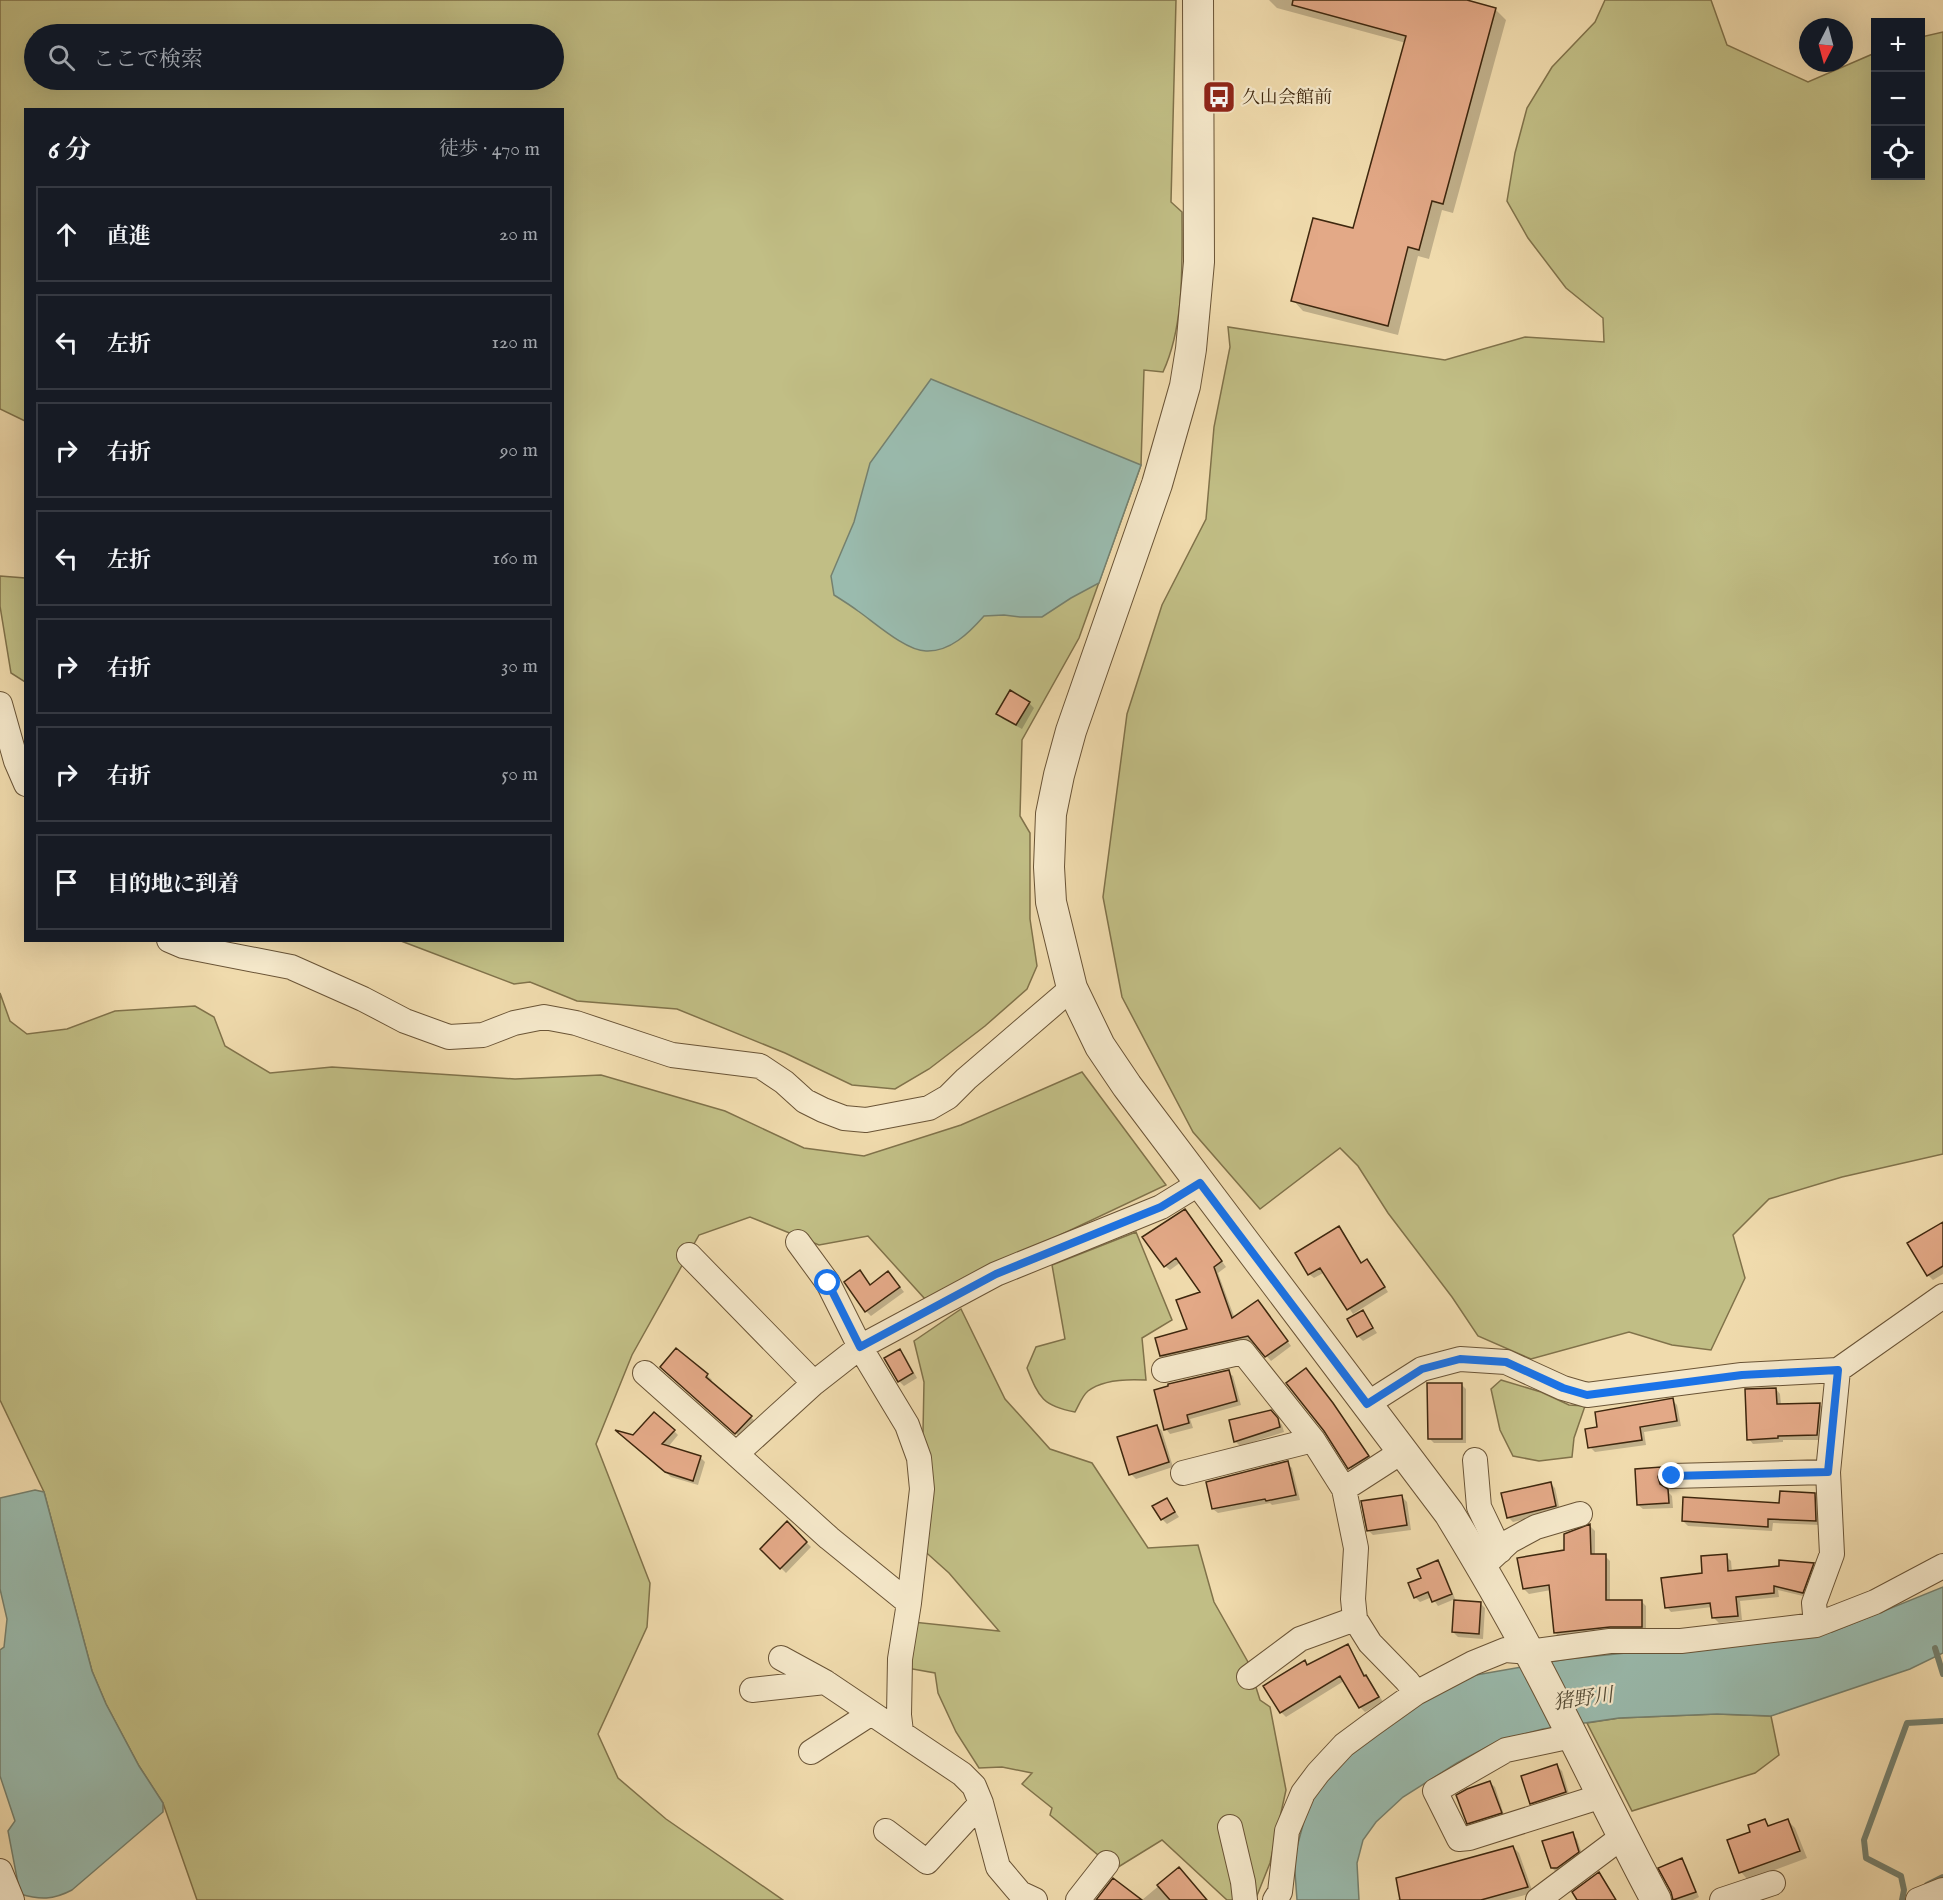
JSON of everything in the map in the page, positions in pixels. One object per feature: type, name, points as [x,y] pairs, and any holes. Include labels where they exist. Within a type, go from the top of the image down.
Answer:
[{"type":"street","points":[[1198,0],[1199,262],[1185,386],[1157,484],[1071,731],[1059,775],[1051,814],[1049,867],[1051,902],[1072,988],[1100,1046],[1127,1086],[1449,1513],[1491,1559]]},
{"type":"street","points":[[0,704],[16,761],[24,779]]},
{"type":"street","points":[[174,942],[183,946],[291,967],[363,999],[405,1021],[448,1036],[483,1035],[514,1023],[544,1017],[576,1023],[672,1055],[760,1066],[784,1082],[805,1101],[844,1118],[866,1120],[929,1108],[948,1097],[1072,988]]},
{"type":"street","points":[[736,1454],[814,1383],[860,1347],[996,1274],[1161,1207],[1200,1183]]},
{"type":"street","points":[[798,1242],[828,1283],[860,1347],[907,1425],[919,1458],[922,1489],[900,1659],[901,1732]]},
{"type":"street","points":[[689,1255],[814,1383]]},
{"type":"street","points":[[1367,1404],[1422,1369],[1460,1359],[1506,1362],[1563,1388],[1587,1395],[1742,1375],[1838,1370],[1943,1296]]},
{"type":"street","points":[[1164,1370],[1243,1352],[1313,1440],[1344,1489],[1356,1548],[1353,1599],[1355,1619],[1370,1643],[1416,1693]]},
{"type":"street","points":[[1816,1625],[1814,1603],[1832,1554],[1828,1472],[1838,1370]]},
{"type":"street","points":[[645,1373],[829,1538],[909,1603]]},
{"type":"street","points":[[1183,1473],[1313,1440]]},
{"type":"street","points":[[1344,1489],[1403,1451]]},
{"type":"street","points":[[1475,1460],[1479,1507],[1491,1559],[1529,1652],[1656,1900]]},
{"type":"street","points":[[1672,1476],[1828,1472]]},
{"type":"street","points":[[1491,1559],[1510,1541],[1536,1527],[1580,1514]]},
{"type":"street","points":[[1275,1900],[1280,1892],[1287,1831],[1303,1792],[1344,1745],[1416,1693],[1473,1663],[1506,1650],[1529,1652],[1610,1641],[1681,1641],[1816,1625],[1875,1602],[1943,1566]]},
{"type":"street","points":[[1249,1677],[1300,1639],[1355,1619]]},
{"type":"street","points":[[781,1658],[825,1682],[962,1774],[974,1786],[981,1803],[998,1866],[1020,1893],[1035,1900]]},
{"type":"street","points":[[752,1690],[825,1682]]},
{"type":"street","points":[[811,1752],[870,1714]]},
{"type":"street","points":[[1571,1734],[1506,1750],[1435,1791],[1459,1839],[1469,1838],[1602,1796]]},
{"type":"street","points":[[886,1831],[927,1862],[981,1803]]},
{"type":"street","points":[[1230,1827],[1245,1900]]},
{"type":"street","points":[[1538,1900],[1622,1837]]},
{"type":"street","points":[[1078,1900],[1107,1863]]},
{"type":"street","points":[[0,1871],[12,1900]]},
{"type":"street","points":[[1722,1900],[1773,1883]]},
{"type":"street","points":[[1918,1900],[1943,1890]]},
{"type":"shaded area","points":[[0,0],[1176,0],[1171,202],[1182,212],[1179,314],[1163,372],[1144,370],[1141,465],[1079,638],[1022,740],[1020,816],[1030,833],[1030,919],[1037,966],[1027,989],[985,1026],[929,1069],[895,1089],[852,1085],[785,1053],[677,1009],[577,1001],[530,982],[514,984],[404,942],[564,942],[564,108],[24,108],[24,421],[0,409]]},
{"type":"shaded area","points":[[1605,0],[1711,0],[1727,45],[1808,82],[1831,72],[1853,72],[1853,63],[1871,55],[1871,180],[1925,180],[1925,36],[1943,32],[1943,1154],[1842,1177],[1769,1199],[1733,1235],[1745,1278],[1711,1350],[1672,1345],[1629,1332],[1531,1359],[1478,1336],[1452,1297],[1388,1213],[1358,1166],[1340,1148],[1260,1209],[1193,1132],[1122,997],[1103,897],[1127,714],[1162,605],[1206,519],[1214,427],[1230,347],[1228,327],[1445,360],[1525,337],[1604,342],[1603,318],[1566,288],[1528,238],[1507,201],[1515,153],[1527,108],[1552,67],[1595,22]]},
{"type":"shaded area","points":[[0,576],[24,578],[24,681],[11,673],[0,606]]},
{"type":"shaded area","points":[[0,993],[10,1021],[27,1034],[67,1029],[115,1011],[195,1006],[214,1017],[225,1046],[270,1073],[332,1067],[515,1079],[601,1075],[725,1111],[804,1148],[864,1156],[961,1125],[1082,1072],[1166,1185],[925,1299],[868,1236],[819,1245],[750,1217],[699,1235],[632,1355],[596,1444],[650,1583],[647,1627],[598,1734],[618,1778],[666,1819],[783,1900],[197,1900],[163,1803],[139,1766],[106,1704],[92,1671],[44,1492],[0,1400]]},
{"type":"shaded area","points":[[1136,1232],[1172,1320],[1142,1338],[1146,1380],[1116,1381],[1094,1387],[1084,1395],[1075,1412],[1056,1407],[1039,1394],[1027,1368],[1036,1347],[1065,1339],[1052,1265]]},
{"type":"shaded area","points":[[961,1309],[1005,1399],[1050,1449],[1092,1463],[1148,1548],[1198,1545],[1214,1602],[1248,1662],[1242,1679],[1254,1681],[1260,1700],[1270,1707],[1286,1790],[1270,1863],[1256,1898],[1252,1900],[1227,1900],[1162,1840],[1115,1869],[1050,1815],[1052,1808],[1022,1784],[1032,1773],[1002,1767],[979,1768],[956,1732],[938,1693],[935,1673],[901,1667],[913,1622],[999,1631],[949,1573],[920,1547],[911,1452],[923,1432],[924,1382],[914,1341]]},
{"type":"shaded area","points":[[1501,1380],[1541,1392],[1569,1405],[1585,1406],[1574,1438],[1572,1457],[1539,1461],[1513,1456],[1500,1430],[1491,1389]]},
{"type":"shaded area","points":[[1717,1714],[1771,1716],[1779,1755],[1755,1773],[1632,1811],[1587,1723],[1619,1718]]},
{"type":"water","points":[[931,379],[1141,465],[1099,583],[1042,617],[984,616],[972,629],[951,645],[926,651],[918,650],[900,641],[834,595],[831,576],[854,522],[870,463]]},
{"type":"water","points":[[35,1490],[44,1492],[92,1671],[106,1704],[139,1766],[163,1803],[163,1812],[72,1890],[59,1896],[46,1898],[20,1894],[8,1831],[15,1821],[0,1776],[0,1650],[4,1647],[7,1619],[0,1589],[0,1498]]},
{"type":"water","name":"猪野川","points":[[1943,1587],[1943,1653],[1910,1669],[1771,1716],[1717,1714],[1619,1718],[1543,1729],[1498,1741],[1457,1763],[1403,1797],[1376,1822],[1363,1840],[1357,1863],[1359,1900],[1297,1900],[1294,1858],[1313,1788],[1356,1745],[1453,1679],[1567,1659],[1832,1632]]},
{"type":"building","points":[[1293,0],[1467,0],[1496,8],[1443,204],[1432,201],[1419,250],[1408,247],[1388,326],[1291,301],[1313,218],[1353,228],[1406,36],[1292,5]]},
{"type":"building","points":[[1010,690],[1030,702],[1016,725],[996,714]]},
{"type":"building","points":[[1185,1209],[1222,1261],[1214,1267],[1232,1318],[1258,1300],[1288,1341],[1265,1357],[1248,1336],[1160,1356],[1155,1338],[1187,1329],[1176,1300],[1200,1292],[1176,1258],[1164,1267],[1142,1237]]},
{"type":"building","points":[[1943,1222],[1943,1266],[1927,1276],[1907,1243]]},
{"type":"building","points":[[1339,1226],[1361,1263],[1367,1259],[1385,1287],[1347,1310],[1320,1268],[1308,1275],[1295,1253]]},
{"type":"building","points":[[860,1270],[870,1285],[888,1271],[900,1287],[865,1312],[844,1282]]},
{"type":"building","points":[[1363,1310],[1373,1328],[1357,1337],[1347,1319]]},
{"type":"building","points":[[676,1348],[708,1374],[706,1377],[752,1416],[735,1434],[660,1367]]},
{"type":"building","points":[[900,1349],[913,1373],[898,1382],[884,1358]]},
{"type":"building","points":[[1306,1368],[1369,1456],[1348,1469],[1324,1431],[1286,1383]]},
{"type":"building","points":[[1229,1370],[1237,1401],[1187,1415],[1189,1423],[1164,1430],[1154,1390],[1168,1386],[1168,1384]]},
{"type":"building","points":[[1427,1383],[1462,1383],[1462,1439],[1428,1439]]},
{"type":"building","points":[[1776,1388],[1777,1404],[1820,1403],[1817,1435],[1747,1440],[1745,1389]]},
{"type":"building","points":[[1673,1398],[1677,1421],[1640,1427],[1642,1440],[1588,1448],[1585,1429],[1597,1427],[1595,1412]]},
{"type":"building","points":[[1271,1410],[1278,1418],[1280,1427],[1234,1442],[1229,1420]]},
{"type":"building","points":[[654,1412],[675,1430],[662,1444],[701,1456],[693,1481],[665,1472],[615,1430],[633,1435]]},
{"type":"building","points":[[1157,1425],[1169,1462],[1129,1475],[1117,1437]]},
{"type":"building","points":[[1288,1461],[1296,1495],[1212,1509],[1206,1482]]},
{"type":"building","points":[[1661,1467],[1658,1477],[1660,1484],[1668,1489],[1669,1503],[1637,1505],[1635,1469]]},
{"type":"building","points":[[1551,1482],[1556,1506],[1507,1518],[1501,1493]]},
{"type":"building","points":[[1780,1491],[1815,1493],[1816,1521],[1768,1519],[1768,1527],[1682,1521],[1683,1497],[1779,1503]]},
{"type":"building","points":[[1402,1495],[1407,1525],[1367,1531],[1361,1501]]},
{"type":"building","points":[[1167,1498],[1175,1512],[1161,1520],[1152,1506]]},
{"type":"building","points":[[787,1521],[807,1542],[780,1569],[760,1549]]},
{"type":"building","points":[[1590,1524],[1591,1554],[1606,1554],[1606,1600],[1642,1600],[1642,1627],[1610,1627],[1554,1633],[1549,1585],[1523,1589],[1517,1558],[1564,1550],[1564,1534]]},
{"type":"building","points":[[1727,1554],[1728,1571],[1779,1566],[1779,1560],[1814,1563],[1803,1593],[1774,1586],[1774,1593],[1736,1597],[1738,1616],[1712,1618],[1710,1603],[1665,1608],[1661,1578],[1702,1573],[1701,1556]]},
{"type":"building","points":[[1438,1560],[1452,1594],[1432,1602],[1428,1592],[1414,1598],[1408,1583],[1421,1578],[1417,1569]]},
{"type":"building","points":[[1454,1600],[1481,1602],[1479,1634],[1452,1632]]},
{"type":"building","points":[[1348,1644],[1364,1676],[1366,1675],[1379,1697],[1359,1708],[1340,1676],[1280,1713],[1263,1686],[1305,1660],[1307,1665]]},
{"type":"building","points":[[1557,1764],[1566,1792],[1530,1804],[1521,1776]]},
{"type":"building","points":[[1490,1781],[1502,1813],[1467,1824],[1456,1795]]},
{"type":"building","points":[[1765,1819],[1768,1826],[1788,1819],[1800,1851],[1739,1873],[1727,1840],[1750,1832],[1748,1825]]},
{"type":"building","points":[[1573,1832],[1579,1852],[1557,1868],[1551,1868],[1542,1841]]},
{"type":"building","points":[[1513,1846],[1528,1887],[1481,1900],[1400,1900],[1396,1878]]},
{"type":"building","points":[[1682,1858],[1696,1892],[1673,1900],[1658,1868]]},
{"type":"building","points":[[1179,1867],[1207,1900],[1170,1900],[1157,1885]]},
{"type":"building","points":[[1599,1872],[1616,1900],[1577,1900],[1572,1892]]},
{"type":"building","points":[[1113,1878],[1142,1900],[1096,1900]]},
{"type":"waterway","points":[[1935,1648],[1943,1674]]},
{"type":"waterway","points":[[1902,1900],[1904,1890],[1901,1876],[1866,1858],[1864,1840],[1907,1723],[1943,1721]]},
{"type":"waterway","points":[[1927,1885],[1943,1877]]},
{"type":"place","name":"久山会館前","points":[[1219,97]]},
{"type":"route","points":[[828,1283],[860,1347],[996,1274],[1161,1207],[1200,1183],[1367,1404],[1422,1369],[1460,1359],[1506,1362],[1563,1388],[1587,1395],[1742,1375],[1838,1370],[1828,1472],[1672,1476]]}]
